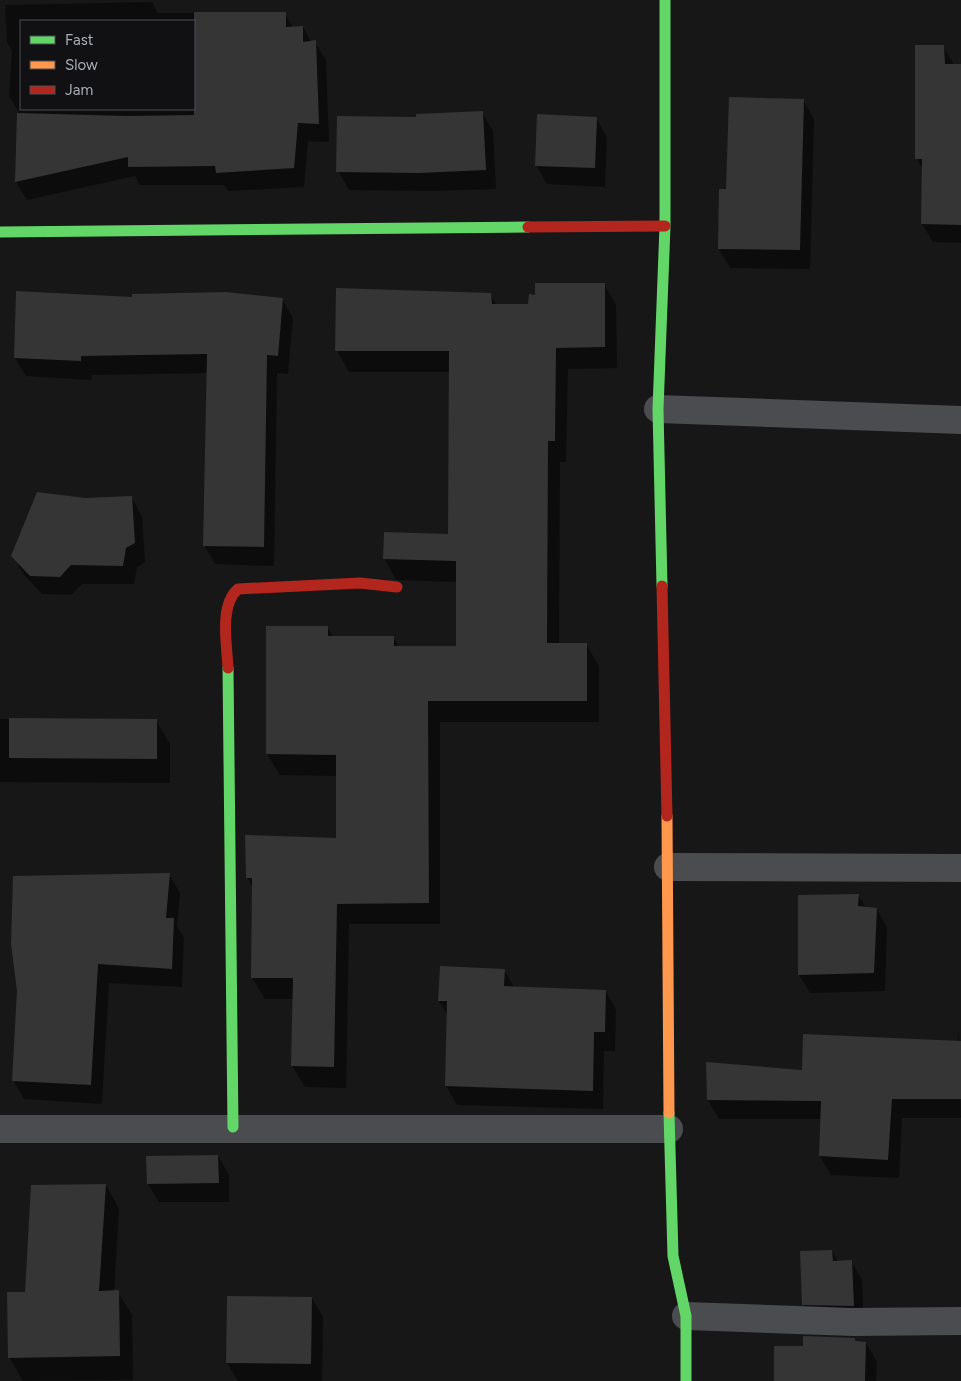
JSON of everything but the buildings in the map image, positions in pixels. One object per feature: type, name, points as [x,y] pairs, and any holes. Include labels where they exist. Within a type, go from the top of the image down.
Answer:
[{"type":"street","points":[[665,0],[665,226],[658,409],[668,867],[669,1129],[673,1256],[686,1316],[686,1381]]},
{"type":"street","points":[[0,232],[665,226]]},
{"type":"street","points":[[658,409],[961,420]]},
{"type":"street","points":[[233,1128],[227,612],[229,602],[238,590],[245,588],[360,583],[397,587]]},
{"type":"street","points":[[668,867],[961,868]]},
{"type":"street","points":[[0,1129],[669,1129]]},
{"type":"street","points":[[686,1316],[853,1322],[961,1321]]},
{"type":"traffic: fast","points":[[662,586],[658,409],[665,226],[665,0]]},
{"type":"traffic: fast","points":[[0,232],[528,227]]},
{"type":"traffic: fast","points":[[228,668],[233,1127]]},
{"type":"traffic: fast","points":[[669,1113],[673,1256],[686,1316],[686,1381]]},
{"type":"traffic: slow","points":[[667,816],[669,1113]]},
{"type":"traffic: jam","points":[[528,227],[665,226]]},
{"type":"traffic: jam","points":[[228,668],[226,615],[232,596],[238,589],[360,583],[397,587]]},
{"type":"traffic: jam","points":[[662,586],[667,816]]}]
